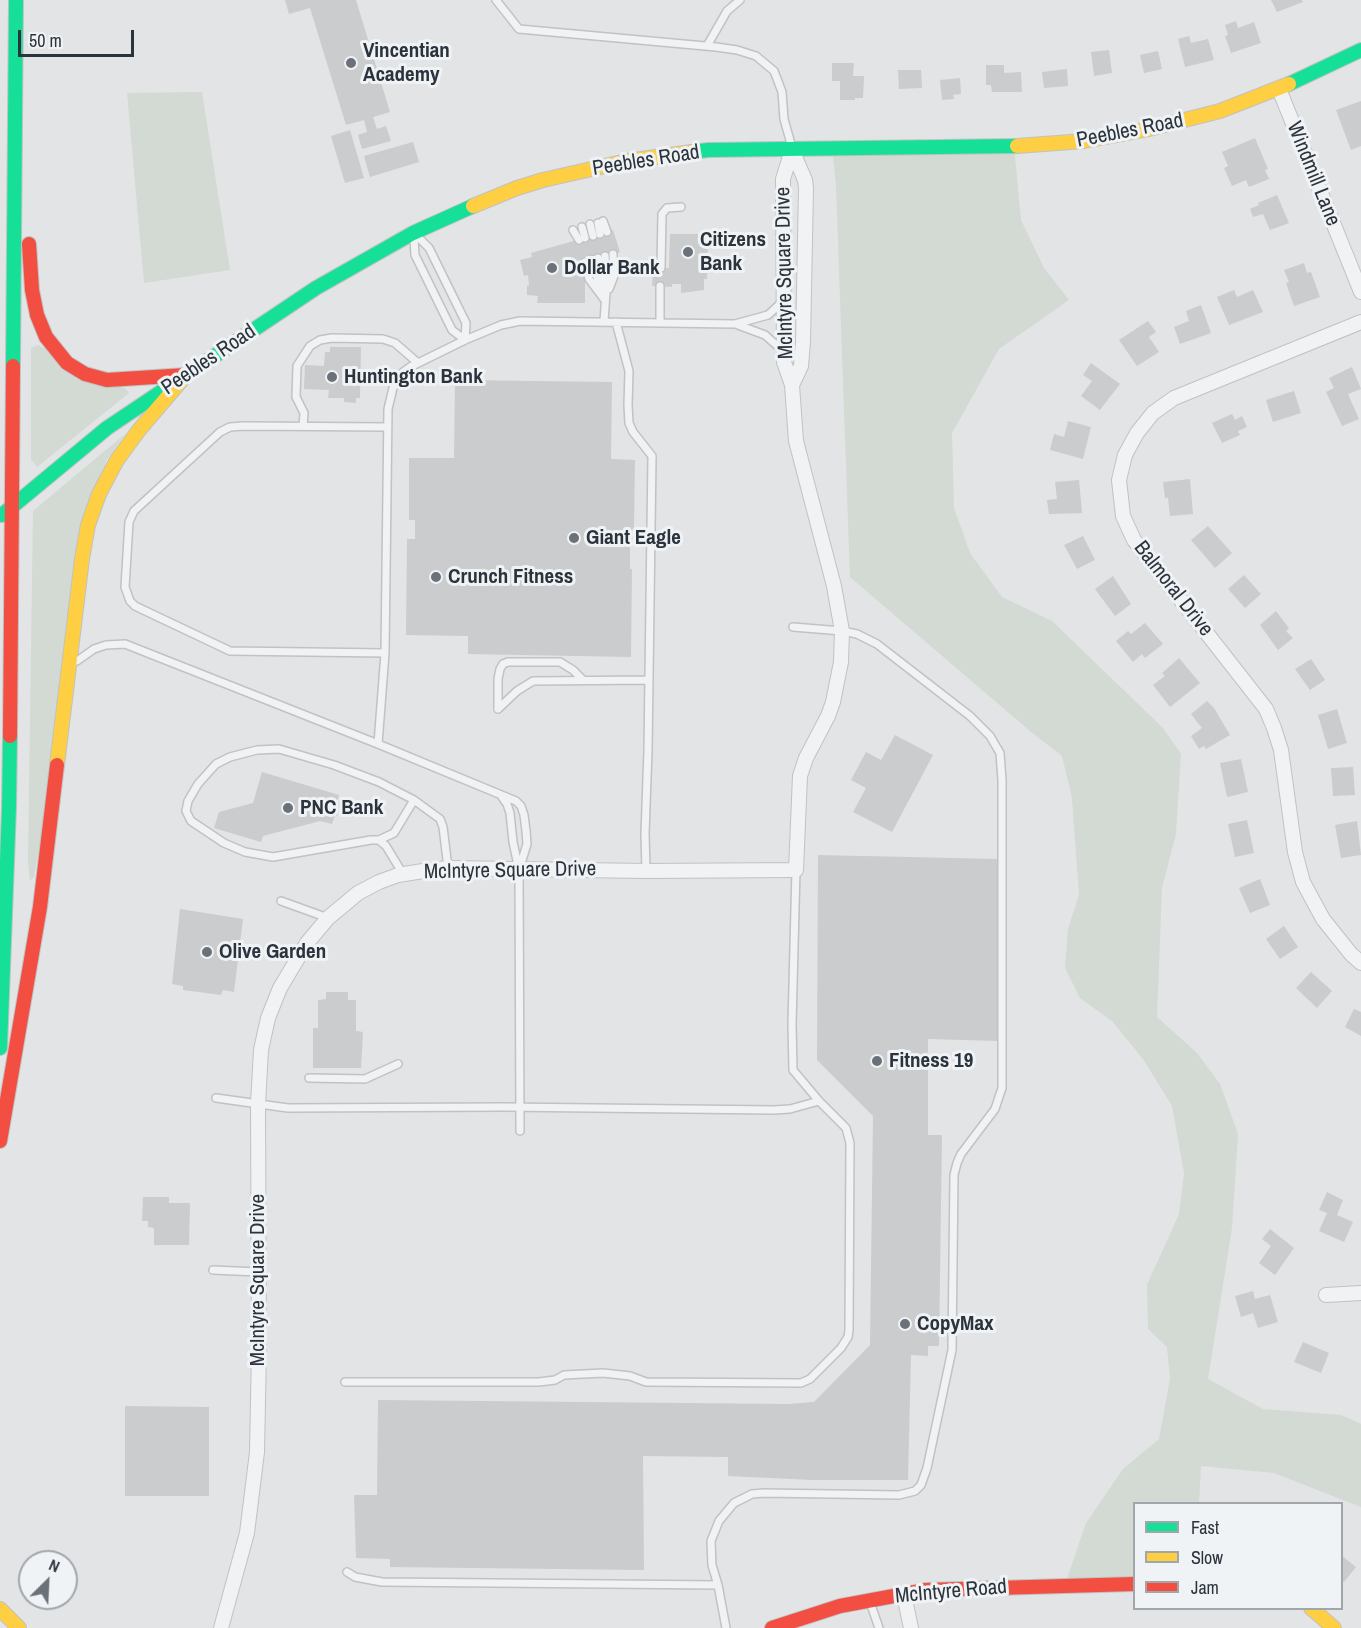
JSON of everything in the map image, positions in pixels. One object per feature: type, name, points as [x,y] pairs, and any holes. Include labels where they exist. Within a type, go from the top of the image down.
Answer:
[{"type":"main road","points":[[0,1048],[8,865],[16,0]]},
{"type":"main road","name":"Peebles Road","points":[[0,517],[107,428],[347,269],[413,233],[517,188],[618,163],[708,150],[1047,146],[1084,141],[1181,122],[1220,111],[1279,89],[1361,50]]},
{"type":"main road","points":[[15,65],[32,290],[37,315],[46,337],[67,363],[95,377],[119,380],[186,375]]},
{"type":"main road","points":[[0,1141],[40,907],[84,542],[99,494],[127,446],[186,375]]},
{"type":"main road","name":"McIntyre Road","points":[[772,1628],[869,1599],[926,1590],[1133,1584]]},
{"type":"main road","points":[[0,1609],[19,1628]]},
{"type":"main road","points":[[1313,1610],[1334,1628]]},
{"type":"street","name":"Windmill Lane","points":[[1279,89],[1361,292]]},
{"type":"street","name":"McIntyre Square Drive","points":[[221,1628],[248,1533],[253,1494],[258,1404],[258,1104],[261,1050],[274,1002],[288,971],[298,956],[328,918],[367,888],[404,874],[448,868],[646,871],[796,870],[800,776],[806,758],[833,702],[841,662],[842,631],[834,586],[796,441],[792,385],[784,362],[783,179],[792,150]]},
{"type":"street","name":"McIntyre Square Drive","points":[[792,150],[806,180],[803,342],[801,366],[792,385]]},
{"type":"street","name":"Balmoral Drive","points":[[1361,321],[1187,392],[1168,402],[1153,413],[1137,433],[1125,455],[1119,480],[1123,516],[1134,540],[1266,709],[1281,750],[1295,852],[1304,882],[1323,919],[1361,963]]},
{"type":"street","points":[[1326,1295],[1361,1293]]},
{"type":"street","points":[[904,1595],[911,1628]]},
{"type":"lane","points":[[496,0],[519,29],[706,46],[737,50],[756,56],[774,71],[782,92],[784,118],[792,150]]},
{"type":"lane","points":[[706,46],[727,11],[740,0]]},
{"type":"lane","points":[[660,268],[662,214],[668,208],[681,207]]},
{"type":"lane","points":[[593,236],[597,223],[593,236]]},
{"type":"lane","points":[[582,227],[593,236]]},
{"type":"lane","points":[[573,230],[593,236]]},
{"type":"lane","points":[[413,233],[429,248],[466,323],[465,340]]},
{"type":"lane","points":[[413,233],[415,255],[452,330],[465,340]]},
{"type":"lane","points":[[599,258],[604,321]]},
{"type":"lane","points":[[599,258],[614,276],[604,299]]},
{"type":"lane","points":[[599,258],[589,279],[604,299]]},
{"type":"lane","points":[[660,286],[660,323]]},
{"type":"lane","points":[[378,744],[385,653],[388,409],[395,383],[403,372],[465,340],[501,325],[520,321],[735,324],[768,315],[783,301]]},
{"type":"lane","points":[[616,322],[629,371],[629,423],[633,432],[652,456],[646,871]]},
{"type":"lane","points":[[735,324],[765,335],[784,351]]},
{"type":"lane","points":[[303,426],[304,413],[296,397],[297,366],[310,346],[320,340],[332,338],[383,339],[395,343],[418,363]]},
{"type":"lane","points":[[385,653],[230,651],[135,606],[127,596],[125,587],[129,522],[134,511],[209,441],[230,427],[387,428]]},
{"type":"lane","points":[[726,1628],[712,1565],[711,1541],[719,1521],[726,1511],[741,1498],[764,1493],[899,1495],[908,1494],[921,1485],[952,1350],[954,1175],[961,1154],[995,1109],[1002,1088],[1002,780],[1000,753],[983,728],[946,695],[877,644],[857,634],[793,627]]},
{"type":"lane","points":[[69,669],[94,649],[116,643],[125,644],[516,801],[524,814],[527,844],[519,870]]},
{"type":"lane","points":[[583,680],[560,662],[508,662],[500,669],[498,709],[517,691],[533,681],[649,680]]},
{"type":"lane","points":[[414,800],[394,833],[379,840],[273,857],[245,852],[225,843],[191,821],[186,811],[188,801],[198,784],[216,764],[230,757],[257,750],[279,749],[334,765],[379,782],[414,800],[440,819],[448,868]]},
{"type":"lane","points":[[500,795],[510,813],[519,870],[520,1131]]},
{"type":"lane","points":[[379,840],[386,846],[404,874]]},
{"type":"lane","points":[[345,1382],[539,1382],[555,1380],[564,1375],[603,1373],[630,1376],[645,1382],[806,1382],[841,1348],[848,1337],[849,1330],[850,1143],[846,1128],[796,1075],[792,1062],[796,870]]},
{"type":"lane","points":[[281,901],[328,918]]},
{"type":"lane","points":[[309,1078],[365,1079],[398,1064]]},
{"type":"lane","points":[[216,1098],[288,1108],[521,1107],[774,1110],[790,1109],[819,1101]]},
{"type":"lane","points":[[213,1270],[258,1272]]},
{"type":"lane","points":[[347,1572],[367,1580],[382,1582],[718,1585]]},
{"type":"lane","points":[[869,1599],[879,1628]]},
{"type":"shaded area","points":[[202,92],[230,270],[144,283],[127,93]]},
{"type":"shaded area","points":[[1014,146],[1021,220],[1044,268],[1069,300],[999,349],[952,433],[954,508],[970,553],[1002,597],[1052,621],[1163,728],[1181,754],[1176,834],[1162,888],[1157,1017],[1197,1053],[1220,1084],[1238,1134],[1232,1228],[1208,1379],[1263,1409],[1341,1415],[1361,1424],[1361,1507],[1274,1473],[1201,1466],[1199,1502],[1133,1502],[1133,1584],[1065,1585],[1086,1523],[1123,1469],[1159,1439],[1170,1379],[1167,1347],[1148,1329],[1147,1285],[1179,1214],[1184,1173],[1172,1106],[1143,1059],[1112,1021],[1080,998],[1065,968],[1068,929],[1079,895],[1072,798],[1062,756],[850,577],[836,184],[832,148]]},
{"type":"shaded area","points":[[38,345],[126,389],[129,393],[37,467],[31,459],[31,348]]},
{"type":"shaded area","points":[[125,434],[106,461],[34,877],[30,881],[28,861],[33,511]]},
{"type":"building","name":"Vincentian Academy","points":[[285,0],[356,0],[390,112],[373,117],[377,129],[386,126],[391,141],[362,149],[358,135],[367,132],[364,120],[346,125],[310,8],[289,14]]},
{"type":"building","points":[[1271,0],[1302,0],[1303,2],[1277,12]]},
{"type":"building","points":[[1236,21],[1238,28],[1254,22],[1261,43],[1231,53],[1225,36],[1228,35],[1225,25]]},
{"type":"building","points":[[1189,36],[1191,43],[1208,39],[1214,60],[1185,67],[1178,39]]},
{"type":"building","points":[[1109,50],[1112,73],[1094,76],[1091,52]]},
{"type":"building","points":[[1158,51],[1162,69],[1144,73],[1140,55]]},
{"type":"building","points":[[832,63],[854,63],[853,76],[864,76],[863,98],[840,100],[840,81],[832,81]]},
{"type":"building","points":[[986,65],[1004,65],[1004,73],[1021,72],[1022,92],[992,92],[991,85],[986,85]]},
{"type":"building","points":[[1067,69],[1068,86],[1044,88],[1042,72]]},
{"type":"building","points":[[898,70],[921,70],[922,88],[899,89]]},
{"type":"building","points":[[960,78],[961,94],[953,95],[954,99],[942,100],[940,80]]},
{"type":"building","points":[[1361,101],[1361,146],[1351,150],[1336,110]]},
{"type":"building","points":[[350,130],[364,178],[345,183],[331,136]]},
{"type":"building","points":[[1255,138],[1268,169],[1265,170],[1269,179],[1249,187],[1246,180],[1232,186],[1224,168],[1228,166],[1222,152]]},
{"type":"building","points":[[413,142],[419,162],[370,177],[364,156]]},
{"type":"building","points":[[1277,195],[1289,223],[1270,230],[1263,214],[1253,217],[1250,209]]},
{"type":"building","name":"Dollar Bank","points":[[613,230],[620,252],[582,263],[585,273],[585,303],[537,303],[538,296],[527,295],[528,275],[524,276],[520,260],[532,257],[531,253]]},
{"type":"building","name":"Citizens Bank","points":[[670,234],[698,234],[698,236],[708,237],[707,279],[704,279],[704,290],[681,293],[681,284],[672,284],[672,287],[652,286],[653,268],[669,268]]},
{"type":"building","points":[[1304,263],[1307,273],[1311,272],[1320,297],[1294,306],[1284,270]]},
{"type":"building","points":[[1234,290],[1237,297],[1253,290],[1263,312],[1229,325],[1217,297]]},
{"type":"building","points":[[1201,305],[1211,333],[1180,344],[1174,327],[1189,321],[1186,311]]},
{"type":"building","points":[[1148,321],[1156,332],[1149,337],[1159,352],[1137,366],[1119,340]]},
{"type":"building","name":"Huntington Bank","points":[[330,347],[361,347],[360,398],[356,398],[356,403],[344,402],[344,398],[328,398],[329,390],[304,389],[305,365],[324,366],[325,352],[330,352]]},
{"type":"building","points":[[1091,363],[1120,384],[1100,410],[1081,396],[1092,381],[1083,375]]},
{"type":"building","points":[[1352,367],[1361,389],[1348,394],[1359,419],[1342,426],[1326,392],[1334,388],[1329,378]]},
{"type":"building","points":[[455,380],[612,382],[611,459],[635,460],[634,529],[630,530],[631,657],[468,654],[468,636],[406,635],[407,539],[415,539],[415,520],[409,520],[409,458],[454,458]]},
{"type":"building","points":[[1294,391],[1301,413],[1273,422],[1266,400]]},
{"type":"building","points":[[1232,414],[1235,420],[1242,416],[1247,427],[1238,431],[1240,435],[1222,443],[1212,423]]},
{"type":"building","points":[[1068,421],[1091,427],[1083,459],[1050,450],[1054,434],[1064,437]]},
{"type":"building","points":[[1190,479],[1193,514],[1170,516],[1163,482]]},
{"type":"building","points":[[1079,480],[1082,513],[1049,514],[1047,500],[1057,499],[1055,482]]},
{"type":"building","points":[[1208,526],[1232,553],[1215,568],[1191,540]]},
{"type":"building","points":[[1083,536],[1095,560],[1077,569],[1064,545]]},
{"type":"building","points":[[1244,575],[1261,594],[1245,608],[1228,589]]},
{"type":"building","points":[[1113,576],[1131,604],[1115,616],[1095,589]]},
{"type":"building","points":[[1276,611],[1289,628],[1286,631],[1293,638],[1278,650],[1260,625]]},
{"type":"building","points":[[1145,623],[1163,644],[1145,658],[1142,654],[1133,662],[1116,641],[1128,631],[1131,634]]},
{"type":"building","points":[[1179,658],[1200,683],[1170,707],[1153,685],[1165,676],[1162,673]]},
{"type":"building","points":[[1311,659],[1325,680],[1310,690],[1295,669]]},
{"type":"building","points":[[1207,701],[1214,708],[1230,735],[1206,749],[1204,746],[1199,749],[1191,736],[1202,728],[1191,714]]},
{"type":"building","points":[[1337,709],[1347,743],[1328,749],[1318,715]]},
{"type":"building","points":[[895,735],[933,755],[892,832],[853,812],[866,788],[851,780],[866,752],[881,760]]},
{"type":"building","points":[[1241,759],[1248,792],[1227,797],[1220,763]]},
{"type":"building","points":[[1353,767],[1355,795],[1333,796],[1331,768]]},
{"type":"building","name":"PNC Bank","points":[[262,772],[339,795],[337,802],[341,803],[332,824],[320,821],[263,836],[261,842],[214,828],[219,812],[253,803]]},
{"type":"building","points":[[1247,820],[1254,853],[1235,857],[1228,824]]},
{"type":"building","points":[[1357,821],[1361,855],[1341,858],[1335,825]]},
{"type":"building","points":[[818,855],[998,859],[998,1041],[928,1039],[928,1135],[942,1135],[939,1346],[928,1346],[928,1356],[911,1355],[908,1480],[813,1480],[728,1476],[728,1457],[643,1456],[644,1570],[390,1567],[390,1559],[356,1558],[354,1495],[377,1495],[378,1400],[788,1404],[814,1402],[870,1345],[873,1116],[817,1060]]},
{"type":"building","points":[[1260,879],[1270,905],[1250,913],[1239,888]]},
{"type":"building","name":"Olive Garden","points":[[180,909],[243,919],[234,992],[223,990],[221,995],[183,990],[183,986],[172,984]]},
{"type":"building","points":[[1284,926],[1298,947],[1280,959],[1266,939]]},
{"type":"building","points":[[1311,972],[1332,991],[1317,1008],[1296,988]]},
{"type":"building","points":[[326,992],[348,992],[348,1000],[356,1000],[356,1031],[363,1032],[361,1068],[313,1068],[313,1028],[318,1028],[318,1000],[326,999]]},
{"type":"building","points":[[1354,1009],[1361,1012],[1361,1036],[1345,1027]]},
{"type":"building","points":[[1327,1192],[1343,1200],[1337,1215],[1353,1222],[1344,1242],[1319,1231],[1327,1213],[1319,1210]]},
{"type":"building","points":[[143,1197],[169,1197],[169,1203],[190,1203],[189,1245],[154,1245],[154,1228],[148,1227],[148,1221],[142,1221]]},
{"type":"building","points":[[1270,1229],[1294,1248],[1275,1275],[1259,1263],[1271,1246],[1262,1239]]},
{"type":"building","points":[[1253,1291],[1255,1299],[1270,1295],[1278,1322],[1258,1328],[1253,1313],[1241,1317],[1235,1296]]},
{"type":"building","points":[[1303,1342],[1329,1353],[1321,1373],[1294,1362]]},
{"type":"building","points":[[125,1406],[209,1407],[209,1496],[125,1496]]},
{"type":"building","points":[[1343,1557],[1356,1567],[1343,1581]]},
{"type":"traffic: fast","points":[[13,366],[16,0]]},
{"type":"traffic: fast","points":[[1289,84],[1361,50]]},
{"type":"traffic: fast","points":[[692,152],[1017,146]]},
{"type":"traffic: fast","points":[[2,515],[107,428],[316,288],[413,233],[473,206]]},
{"type":"traffic: fast","points":[[0,1048],[10,736]]},
{"type":"traffic: slow","points":[[1017,146],[1084,141],[1149,129],[1220,111],[1289,84]]},
{"type":"traffic: slow","points":[[473,206],[543,180],[627,161],[692,152]]},
{"type":"traffic: slow","points":[[57,765],[88,525],[99,494],[117,460],[139,430],[186,375]]},
{"type":"traffic: slow","points":[[0,1609],[19,1628]]},
{"type":"traffic: slow","points":[[1313,1610],[1334,1628]]},
{"type":"traffic: jam","points":[[29,244],[32,290],[37,315],[46,337],[67,363],[85,374],[107,380],[186,375]]},
{"type":"traffic: jam","points":[[10,736],[13,366]]},
{"type":"traffic: jam","points":[[0,1141],[40,907],[57,765]]},
{"type":"traffic: jam","points":[[772,1628],[840,1606],[926,1590],[1133,1584]]},
{"type":"place","name":"Vincentian Academy","points":[[351,63]]},
{"type":"place","name":"Citizens Bank","points":[[688,252]]},
{"type":"place","name":"Dollar Bank","points":[[552,268]]},
{"type":"place","name":"Huntington Bank","points":[[332,377]]},
{"type":"place","name":"Giant Eagle","points":[[574,538]]},
{"type":"place","name":"Crunch Fitness","points":[[436,577]]},
{"type":"place","name":"PNC Bank","points":[[288,808]]},
{"type":"place","name":"Olive Garden","points":[[207,952]]},
{"type":"place","name":"Fitness 19","points":[[877,1061]]},
{"type":"place","name":"CopyMax","points":[[905,1324]]}]
